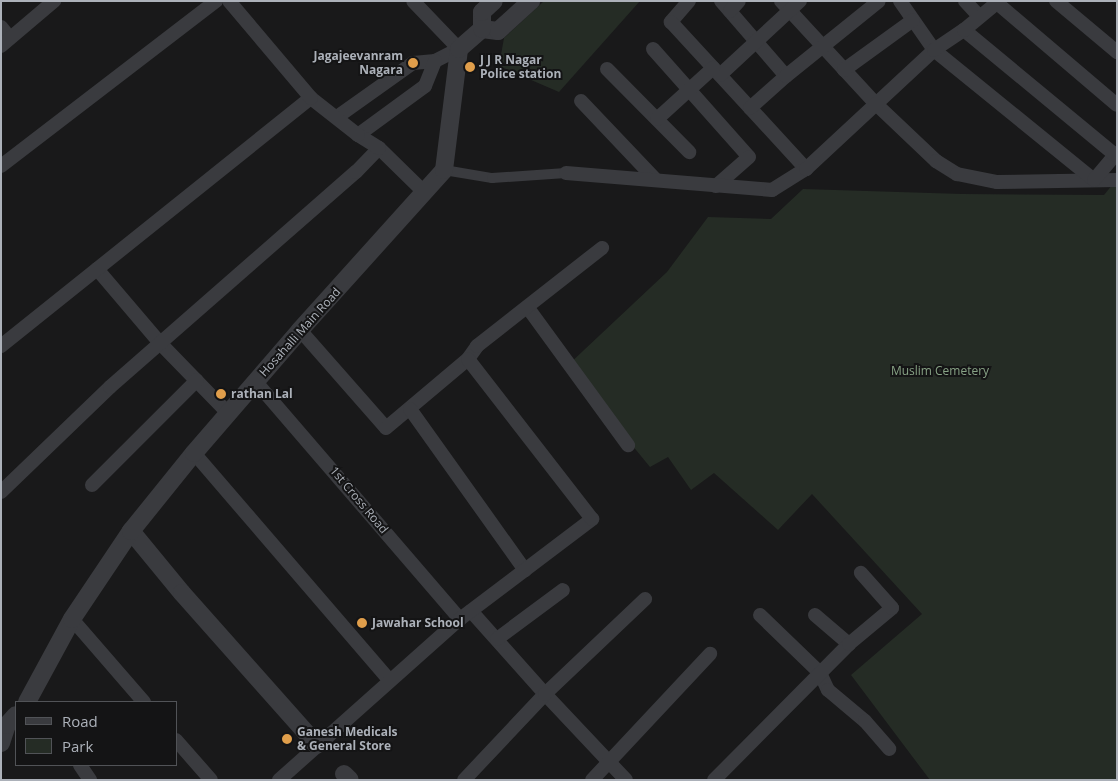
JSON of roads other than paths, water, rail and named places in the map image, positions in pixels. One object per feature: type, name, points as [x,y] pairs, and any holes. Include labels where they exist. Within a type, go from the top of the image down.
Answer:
[{"type":"street","points":[[1,166],[216,1]]},
{"type":"street","points":[[229,1],[311,98],[358,135],[379,148],[425,193]]},
{"type":"street","points":[[414,1],[459,49]]},
{"type":"street","points":[[482,29],[482,12],[494,1]]},
{"type":"street","points":[[337,117],[413,63],[435,61],[459,49],[482,29],[498,31],[531,1]]},
{"type":"street","points":[[689,1],[671,22],[806,169]]},
{"type":"street","points":[[750,108],[786,76],[879,1]]},
{"type":"street","points":[[900,1],[934,50],[1094,180]]},
{"type":"street","points":[[964,1],[979,16]]},
{"type":"street","points":[[1056,1],[1117,52]]},
{"type":"street","points":[[459,49],[444,170],[492,178],[566,174],[655,179],[772,190],[806,169],[934,50],[964,30],[998,2],[1117,105]]},
{"type":"street","points":[[1,27],[6,42],[48,3]]},
{"type":"street","points":[[730,4],[757,42],[786,76]]},
{"type":"street","points":[[657,118],[688,90],[717,72],[757,42],[790,4],[823,47],[876,104],[936,161],[957,174],[997,182],[1117,180]]},
{"type":"street","points":[[844,70],[913,20]]},
{"type":"street","points":[[964,30],[1116,154],[1094,180]]},
{"type":"street","points":[[653,50],[749,157],[716,186]]},
{"type":"street","points":[[358,135],[425,86],[435,61]]},
{"type":"street","points":[[607,69],[657,118],[688,152]]},
{"type":"street","points":[[1,346],[311,98]]},
{"type":"street","points":[[581,101],[655,179]]},
{"type":"street","points":[[1,492],[110,387],[356,172],[379,148]]},
{"type":"street","name":"Hosahalli Main Road","points":[[31,701],[72,619],[131,531],[228,413],[444,170]]},
{"type":"street","points":[[300,330],[386,428],[468,359],[477,346],[528,308],[602,248]]},
{"type":"street","points":[[97,269],[160,343],[228,413]]},
{"type":"street","points":[[528,308],[628,445]]},
{"type":"street","points":[[279,780],[389,680],[460,619],[592,519],[468,359]]},
{"type":"street","points":[[92,485],[197,380]]},
{"type":"street","name":"1st Cross Road","points":[[256,382],[460,619]]},
{"type":"street","points":[[410,409],[525,570]]},
{"type":"street","points":[[194,453],[389,680]]},
{"type":"street","points":[[131,531],[182,593],[317,745]]},
{"type":"street","points":[[714,780],[849,644],[892,608],[861,573]]},
{"type":"street","points":[[497,639],[563,590]]},
{"type":"street","points":[[464,780],[545,694],[644,599]]},
{"type":"street","points":[[472,610],[545,694],[626,780]]},
{"type":"street","points":[[760,614],[820,673],[828,690],[858,715],[889,750]]},
{"type":"street","points":[[816,615],[849,644]]},
{"type":"street","points":[[72,619],[143,701]]},
{"type":"street","points":[[592,780],[607,761],[710,654]]},
{"type":"street","points":[[1,743],[8,720]]},
{"type":"street","points":[[178,742],[211,780]]},
{"type":"street","points":[[81,766],[90,780]]},
{"type":"place","name":"Jagajeevanram Nagara","points":[[413,63]]},
{"type":"place","name":"J J R Nagar Police station","points":[[470,67]]},
{"type":"place","name":"rathan Lal","points":[[221,394]]},
{"type":"place","name":"Jawahar School","points":[[362,623]]},
{"type":"place","name":"Ganesh Medicals & General Store","points":[[287,739]]},
{"type":"park label","name":"Muslim Cemetery","points":[[940,371]]}]
